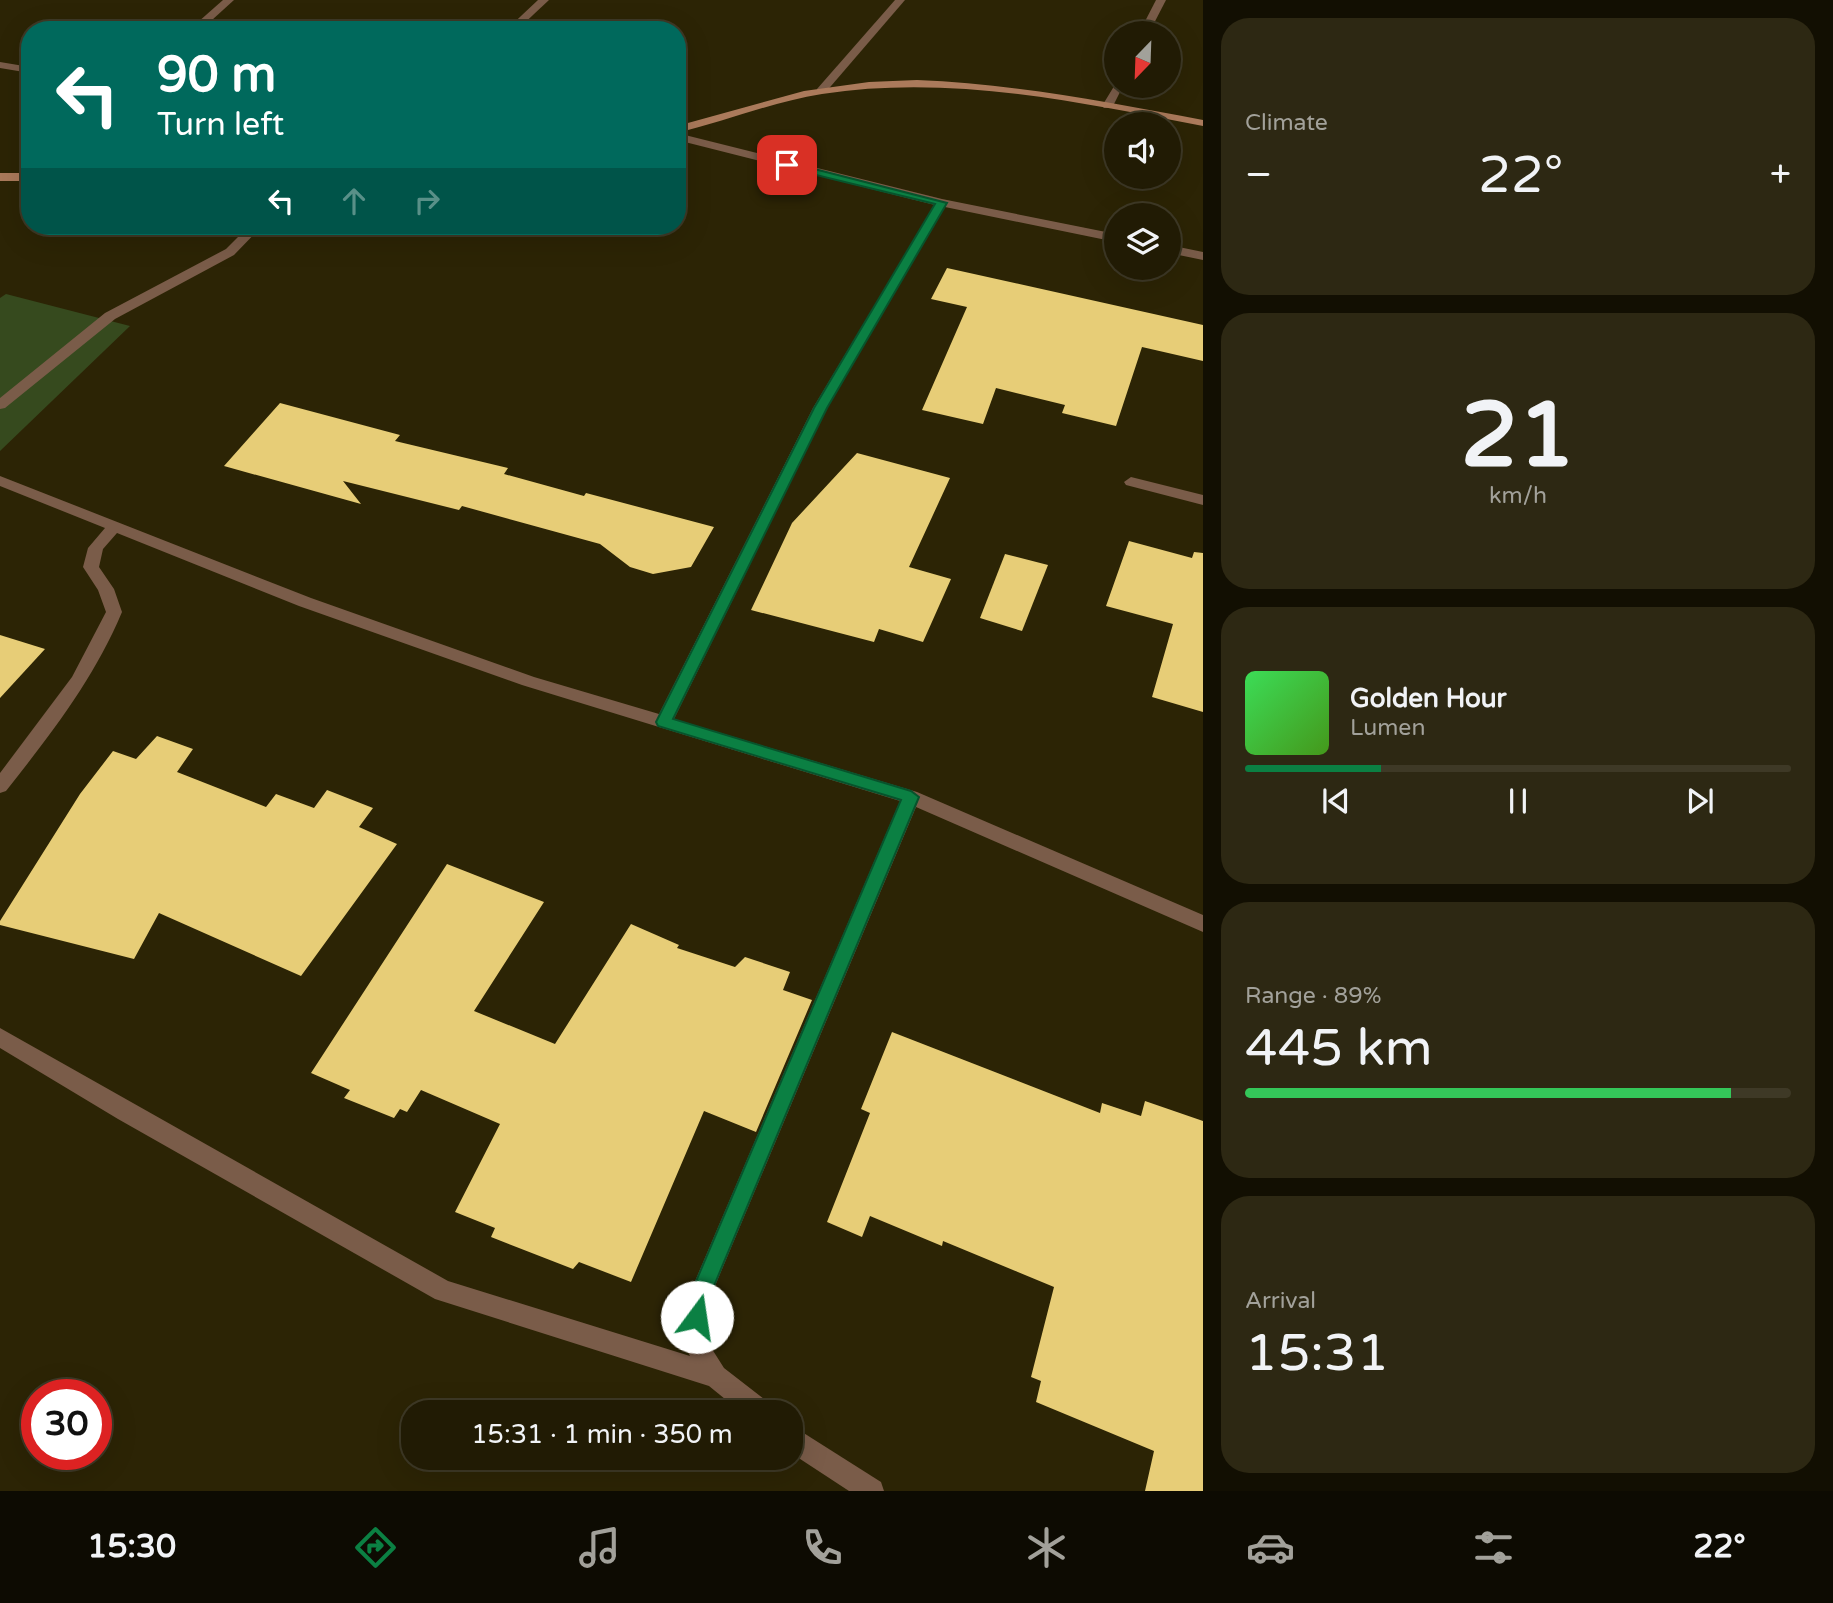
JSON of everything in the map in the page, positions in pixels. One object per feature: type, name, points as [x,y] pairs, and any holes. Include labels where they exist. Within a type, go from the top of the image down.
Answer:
[{"type":"street","points":[[204,21],[229,0]]},
{"type":"street","points":[[521,21],[544,0]]},
{"type":"street","points":[[821,91],[900,0]]},
{"type":"street","points":[[1150,21],[1161,0]]},
{"type":"street","points":[[0,65],[21,68]]},
{"type":"street","points":[[686,128],[821,91],[926,83],[996,88],[1203,123]]},
{"type":"street","points":[[1108,106],[1112,98]]},
{"type":"street","points":[[686,138],[942,203],[1104,236]]},
{"type":"street","points":[[0,177],[21,177]]},
{"type":"street","points":[[664,722],[820,408],[942,203]]},
{"type":"street","points":[[0,405],[110,316],[229,252],[247,235]]},
{"type":"street","points":[[1181,251],[1203,256]]},
{"type":"street","points":[[0,481],[318,607],[528,681],[911,797],[1203,924]]},
{"type":"street","points":[[1131,482],[1203,500]]},
{"type":"street","points":[[0,786],[91,665],[106,635],[114,612],[106,589],[91,567],[96,548],[115,526]]},
{"type":"street","points":[[746,1400],[716,1376],[692,1340],[701,1293],[911,797]]},
{"type":"street","points":[[0,1037],[125,1112],[443,1291],[716,1376]]},
{"type":"street","points":[[803,1447],[872,1491]]},
{"type":"green space","points":[[6,294],[130,326],[0,451],[0,298]]},
{"type":"building","points":[[947,268],[1203,325],[1203,361],[1142,347],[1116,426],[1062,413],[1065,405],[996,388],[983,424],[922,410],[967,307],[931,299]]},
{"type":"building","points":[[280,403],[400,435],[395,441],[508,468],[504,474],[714,527],[691,567],[653,574],[630,567],[600,544],[462,506],[459,510],[343,481],[361,504],[224,466]]},
{"type":"building","points":[[857,453],[950,478],[909,567],[951,579],[923,642],[879,629],[874,642],[751,610],[792,523]]},
{"type":"building","points":[[1129,541],[1192,558],[1194,552],[1203,553],[1203,712],[1152,697],[1173,624],[1106,606]]},
{"type":"building","points":[[1005,554],[1048,565],[1022,631],[980,618]]},
{"type":"building","points":[[0,635],[45,649],[0,698]]},
{"type":"building","points":[[157,736],[193,749],[177,772],[266,807],[276,794],[314,808],[327,790],[373,808],[359,827],[397,844],[301,976],[159,913],[134,959],[0,925],[80,794],[113,751],[136,759]]},
{"type":"building","points":[[447,864],[544,902],[474,1011],[555,1044],[631,924],[679,945],[677,948],[735,967],[745,957],[790,972],[783,990],[812,1000],[756,1132],[704,1111],[631,1282],[579,1262],[573,1269],[491,1237],[495,1228],[455,1212],[500,1124],[421,1090],[407,1112],[400,1109],[394,1118],[344,1098],[350,1090],[311,1073]]},
{"type":"building","points":[[892,1032],[1100,1113],[1102,1103],[1141,1116],[1145,1101],[1203,1121],[1203,1491],[1145,1491],[1154,1451],[1036,1402],[1041,1381],[1031,1377],[1054,1287],[943,1241],[942,1246],[870,1216],[862,1237],[827,1222],[870,1113],[861,1109]]},
{"type":"route","points":[[697,1317],[701,1293],[911,797],[664,722],[820,408],[942,203],[787,165]]}]
